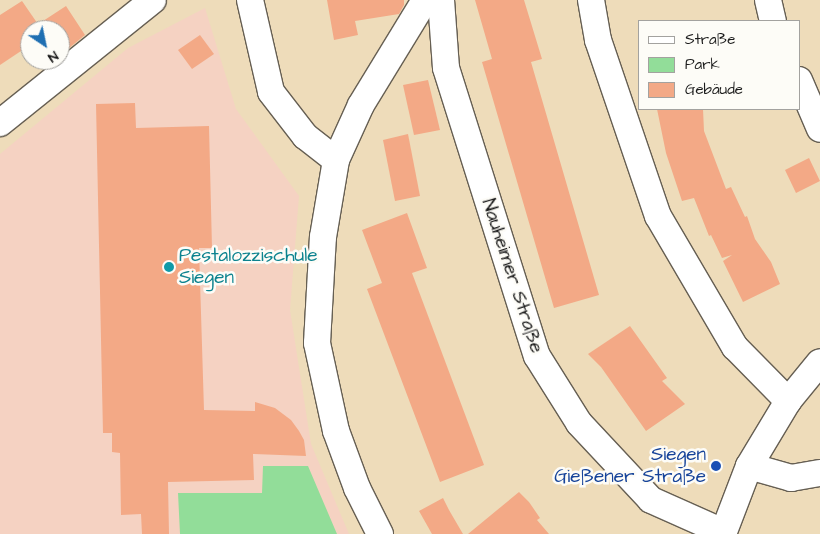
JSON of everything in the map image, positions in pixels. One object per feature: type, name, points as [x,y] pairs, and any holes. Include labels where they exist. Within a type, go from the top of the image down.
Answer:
[{"type":"street","points":[[0,123],[154,0]]},
{"type":"street","points":[[250,0],[271,92],[305,136],[336,160]]},
{"type":"street","points":[[380,534],[357,488],[336,431],[317,343],[323,237],[336,160],[361,105],[425,0]]},
{"type":"street","name":"Nauheimer Straße","points":[[441,0],[446,68],[537,356],[579,423],[651,500],[723,533]]},
{"type":"street","points":[[591,0],[598,40],[658,216],[735,347],[788,401]]},
{"type":"street","points":[[768,0],[773,20]]},
{"type":"street","points":[[800,82],[820,129]]},
{"type":"street","points":[[723,533],[749,466],[788,401],[820,362]]},
{"type":"street","points":[[749,466],[791,478],[820,473]]},
{"type":"shaded area","points":[[205,8],[236,109],[299,196],[290,310],[311,444],[349,534],[0,534],[0,154],[128,48]]},
{"type":"green space","points":[[263,466],[308,466],[337,534],[180,534],[178,493],[262,493]]},
{"type":"building","points":[[327,0],[404,0],[404,5],[399,14],[355,21],[358,35],[334,40]]},
{"type":"building","points":[[475,0],[524,0],[542,59],[531,62],[599,295],[554,308],[482,62],[492,59]]},
{"type":"building","points":[[22,1],[35,20],[20,20],[20,52],[0,65],[0,15]]},
{"type":"building","points":[[66,6],[85,35],[70,47],[70,20],[45,20]]},
{"type":"building","points":[[200,35],[214,54],[192,69],[178,50]]},
{"type":"building","points":[[428,80],[440,130],[414,135],[403,85]]},
{"type":"building","points":[[135,103],[136,128],[209,126],[212,248],[199,248],[204,410],[255,411],[255,402],[275,408],[291,420],[299,431],[304,440],[306,456],[253,454],[254,480],[168,482],[169,534],[142,534],[141,514],[121,515],[120,453],[112,452],[112,433],[103,433],[96,104]]},
{"type":"building","points":[[657,110],[703,110],[704,131],[726,189],[731,187],[745,217],[747,216],[755,239],[771,262],[780,284],[743,302],[723,261],[732,255],[722,258],[711,235],[709,236],[694,198],[682,201],[666,153]]},
{"type":"building","points":[[408,134],[420,196],[395,201],[383,140]]},
{"type":"building","points":[[809,158],[820,181],[796,193],[785,170]]},
{"type":"building","points":[[407,213],[427,268],[412,273],[484,465],[440,482],[367,289],[382,283],[362,230]]},
{"type":"building","points":[[630,326],[667,378],[662,381],[685,404],[646,431],[601,367],[588,354]]},
{"type":"building","points":[[519,492],[529,502],[540,518],[537,520],[549,534],[468,534]]},
{"type":"building","points":[[443,498],[463,534],[432,534],[419,511]]},
{"type":"place","name":"Pestalozzischule Siegen","points":[[169,267]]},
{"type":"place","name":"Siegen Gießener Straße","points":[[716,466]]}]
